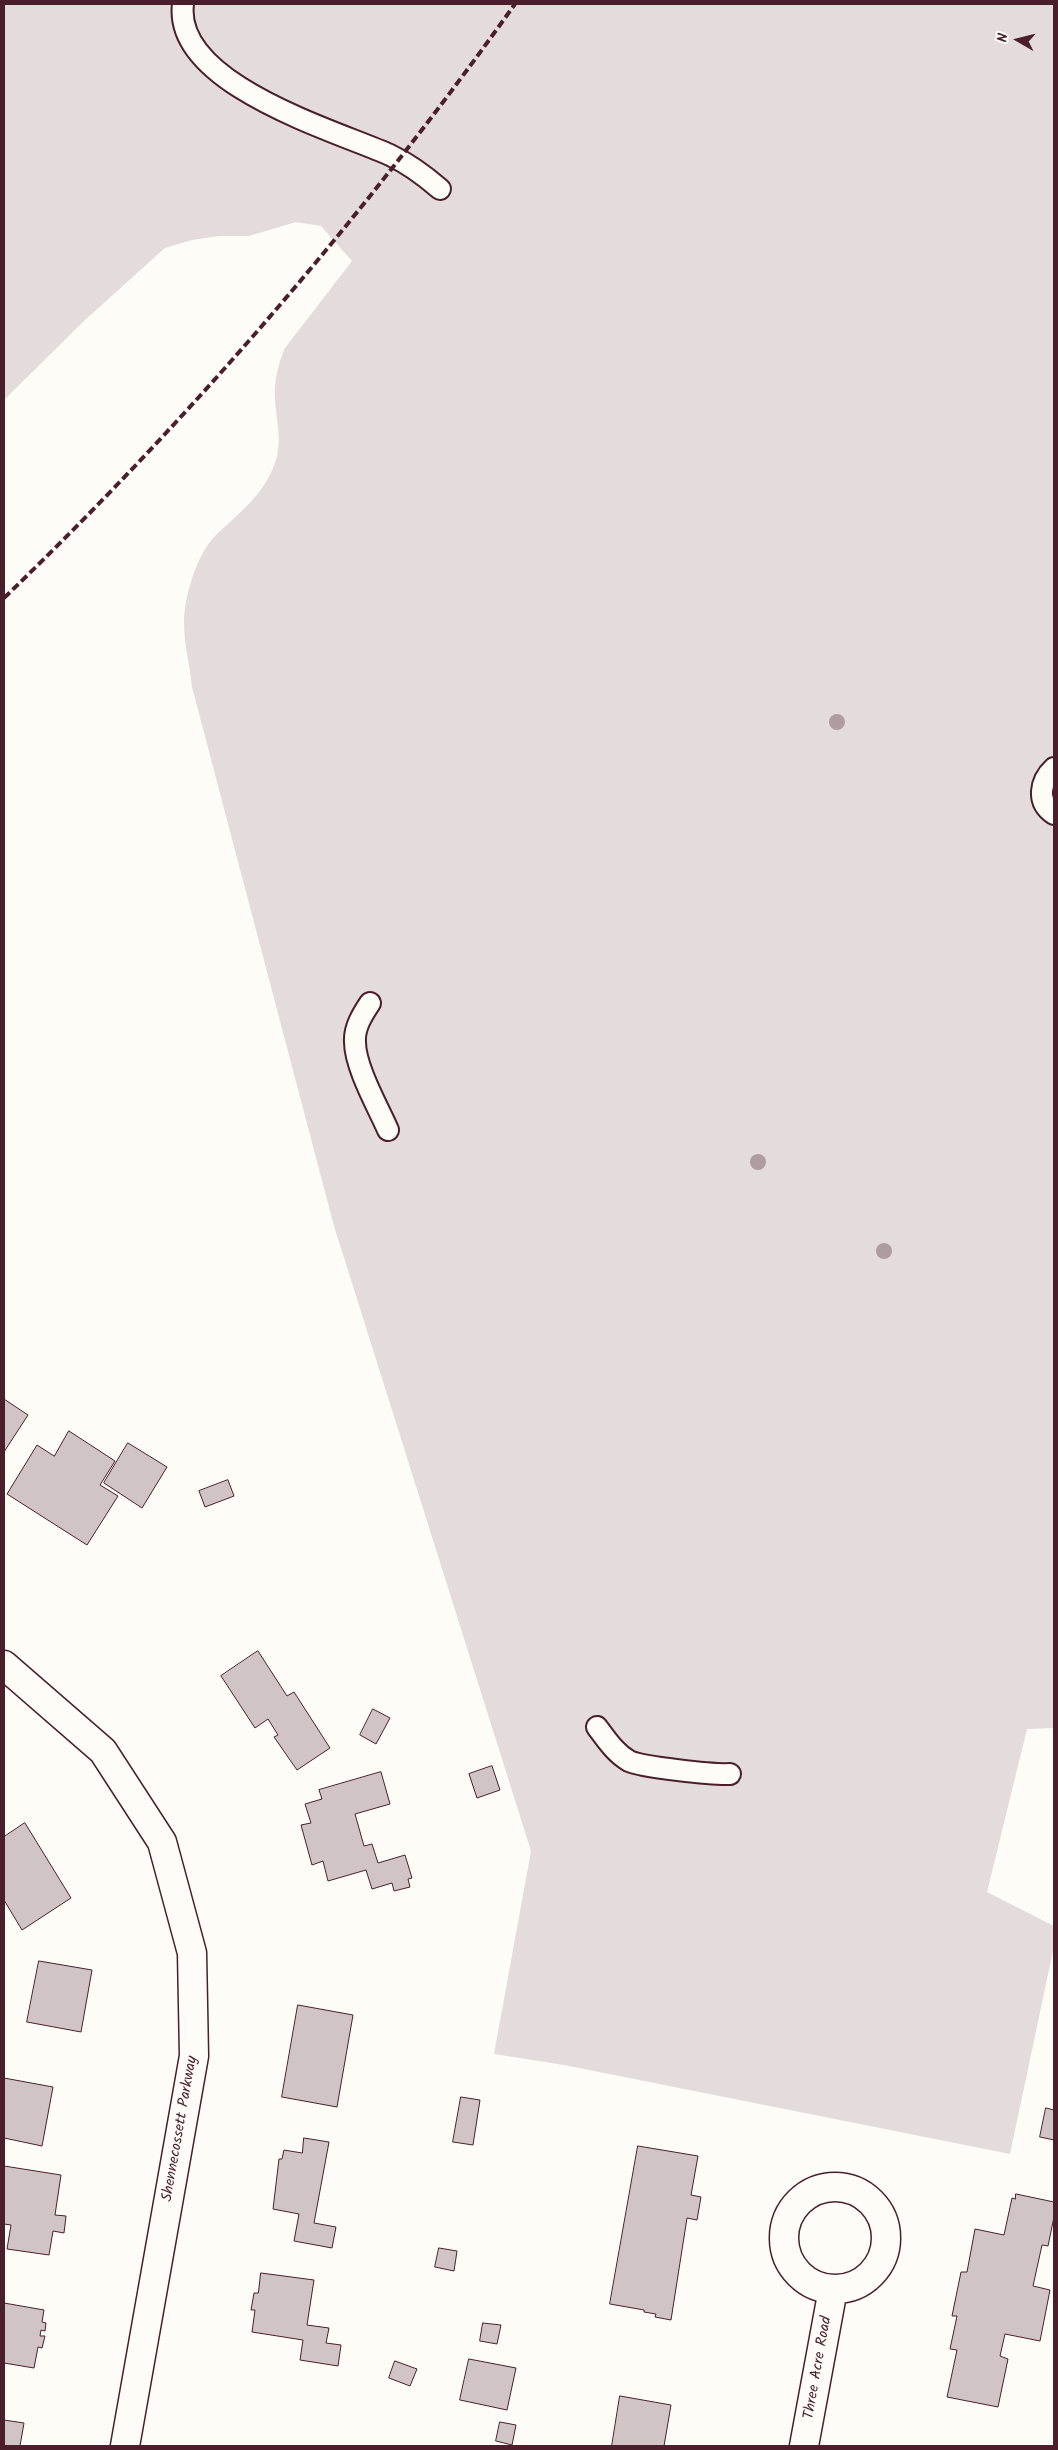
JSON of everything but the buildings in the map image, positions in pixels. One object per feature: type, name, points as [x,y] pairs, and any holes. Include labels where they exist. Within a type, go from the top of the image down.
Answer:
[{"type":"street","name":"Shennecossett Parkway","points":[[4,1665],[104,1751],[162,1842],[192,1953],[194,2056],[125,2446]]},
{"type":"street","name":"Three Acre Road","points":[[804,2446],[833,2289]]},
{"type":"lane","points":[[183,4],[184,28],[193,43],[204,58],[231,81],[305,122],[389,155],[421,173],[440,189]]},
{"type":"lane","points":[[1054,768],[1043,784],[1042,799],[1045,806],[1054,814]]},
{"type":"lane","points":[[370,1003],[356,1029],[359,1060],[388,1130]]},
{"type":"lane","points":[[597,1727],[620,1754],[630,1762],[648,1766],[730,1774]]},
{"type":"shaded area","points":[[4,4],[1054,4],[1054,1728],[1027,1729],[987,1892],[1054,1926],[1054,1946],[1010,2154],[564,2065],[494,2054],[531,1851],[334,1226],[192,687],[184,631],[189,588],[203,553],[216,535],[257,494],[270,475],[275,463],[279,439],[275,386],[278,366],[285,348],[352,261],[321,226],[296,222],[249,236],[219,236],[192,240],[165,248],[85,320],[4,400]]},
{"type":"railway","points":[[4,598],[142,459],[273,313],[398,161],[515,4]]}]
